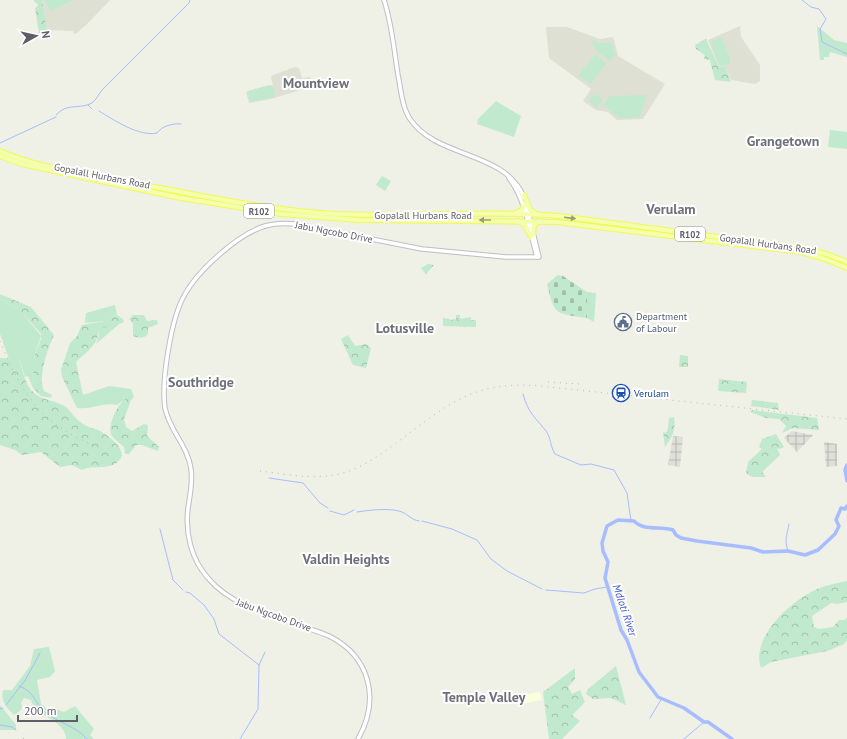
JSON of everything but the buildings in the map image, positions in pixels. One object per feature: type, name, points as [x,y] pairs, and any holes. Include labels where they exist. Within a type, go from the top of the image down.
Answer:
[{"type":"main road","points":[[384,0],[402,100],[411,121],[428,137],[497,168],[507,175],[516,182],[524,195],[530,210],[539,215]]},
{"type":"main road","name":"Gopalall Hurbans Road","points":[[0,151],[25,160],[66,169],[228,201],[282,209],[361,215],[539,215],[802,248],[826,254],[847,262]]},
{"type":"main road","name":"Gopalall Hurbans Road","points":[[0,156],[22,164],[81,177],[188,199],[281,214],[359,220],[540,221],[801,252],[825,258],[847,268]]},
{"type":"main road","points":[[507,175],[517,189],[524,205],[538,257]]},
{"type":"main road","points":[[524,195],[527,214]]},
{"type":"main road","points":[[514,214],[521,211],[524,205]]},
{"type":"main road","points":[[507,220],[520,222],[525,225],[532,236],[538,257]]},
{"type":"main road","points":[[532,236],[534,225],[540,221]]},
{"type":"main road","name":"Jabu Ngcobo Drive","points":[[358,739],[369,713],[370,694],[364,671],[353,654],[343,644],[329,636],[234,601],[214,585],[203,572],[195,558],[189,539],[187,526],[192,485],[191,467],[170,423],[165,406],[165,382],[174,320],[184,295],[194,281],[212,263],[244,236],[265,226],[276,224],[304,225],[422,249],[525,258],[538,257]]},
{"type":"main road","points":[[525,258],[533,253],[534,246]]},
{"type":"shaded area","points":[[42,0],[110,0],[89,22],[74,34],[73,31],[47,30]]},
{"type":"shaded area","points":[[740,26],[741,37],[760,65],[760,81],[755,84],[731,80],[725,66],[719,67],[708,40]]},
{"type":"shaded area","points":[[546,27],[567,27],[600,39],[612,37],[618,56],[665,84],[643,119],[617,120],[608,112],[596,110],[583,101],[591,89],[549,58]]},
{"type":"shaded area","points":[[295,67],[299,68],[302,78],[310,77],[314,86],[271,99],[249,103],[246,92],[273,85],[271,77],[273,75]]},
{"type":"shaded area","points":[[792,431],[813,435],[797,452],[784,438]]},
{"type":"shaded area","points":[[673,436],[683,437],[680,467],[668,465]]},
{"type":"shaded area","points":[[824,442],[837,444],[837,466],[826,467]]},
{"type":"shaded area","points":[[540,692],[542,700],[520,704],[514,696]]},
{"type":"green space","points":[[34,0],[42,0],[47,30],[42,34],[39,33],[35,8],[38,6]]},
{"type":"green space","points":[[44,0],[73,0],[51,11]]},
{"type":"green space","points":[[817,26],[834,40],[847,43],[847,57],[830,52],[829,57],[824,57],[824,60],[820,60]]},
{"type":"green space","points":[[722,37],[731,63],[720,66],[710,42]]},
{"type":"green space","points":[[706,39],[719,67],[725,66],[731,82],[715,80],[710,60],[704,59],[705,55],[696,49],[695,45]]},
{"type":"green space","points":[[595,40],[599,43],[611,43],[616,54],[610,61],[598,52],[591,42]]},
{"type":"green space","points":[[596,54],[606,64],[591,84],[578,76]]},
{"type":"green space","points":[[270,85],[273,87],[275,97],[250,102],[248,91]]},
{"type":"green space","points":[[595,94],[603,100],[597,108],[588,101]]},
{"type":"green space","points":[[646,95],[640,117],[620,118],[603,105],[610,96]]},
{"type":"green space","points":[[496,101],[521,116],[514,137],[477,124],[478,119]]},
{"type":"green space","points":[[830,130],[847,132],[847,149],[828,147]]},
{"type":"green space","points":[[382,176],[391,181],[385,191],[376,185]]},
{"type":"green space","points":[[428,264],[434,265],[426,274],[421,268]]},
{"type":"green space","points":[[558,275],[563,276],[587,292],[587,318],[568,315],[554,308],[547,284]]},
{"type":"green space","points":[[587,292],[596,293],[594,322],[587,318]]},
{"type":"green space","points":[[0,294],[31,307],[54,335],[46,355],[42,378],[44,391],[52,395],[51,398],[41,396],[33,388],[34,357],[41,339],[41,334],[21,311],[0,299]]},
{"type":"green space","points":[[0,299],[21,311],[41,336],[35,354],[33,388],[28,376],[25,377],[19,359],[9,359],[0,334]]},
{"type":"green space","points":[[115,305],[117,315],[109,317],[106,321],[85,323],[86,313]]},
{"type":"green space","points":[[117,315],[123,319],[110,327],[99,328],[95,343],[76,362],[83,395],[77,408],[62,377],[61,370],[70,343],[77,336],[82,325],[106,321],[109,317]]},
{"type":"green space","points":[[133,315],[144,315],[147,321],[157,320],[158,324],[148,328],[148,334],[145,337],[139,338],[133,336],[133,324],[129,319]]},
{"type":"green space","points":[[456,315],[460,315],[460,319],[471,317],[471,320],[476,320],[476,327],[443,326],[443,318],[450,320],[456,319]]},
{"type":"green space","points":[[123,319],[124,322],[119,324],[96,344],[99,336],[99,328],[110,327]]},
{"type":"green space","points":[[348,335],[355,346],[366,344],[371,348],[366,368],[353,365],[341,339]]},
{"type":"green space","points":[[680,355],[688,356],[688,367],[679,367]]},
{"type":"green space","points":[[0,358],[19,359],[26,381],[33,392],[41,397],[66,407],[81,422],[98,430],[115,442],[121,450],[121,458],[113,465],[86,468],[82,470],[72,465],[60,467],[41,452],[22,455],[15,450],[0,445]]},
{"type":"green space","points":[[719,379],[747,382],[746,393],[718,391]]},
{"type":"green space","points":[[109,386],[131,389],[134,397],[131,400],[122,401],[117,405],[107,404],[87,408],[77,408],[83,395]]},
{"type":"green space","points":[[126,399],[131,400],[124,419],[126,427],[132,431],[144,424],[148,425],[147,436],[159,447],[158,451],[142,445],[136,445],[129,454],[125,453],[124,447],[112,436],[110,430],[114,414]]},
{"type":"green space","points":[[752,400],[778,403],[779,410],[751,406]]},
{"type":"green space","points":[[752,410],[817,418],[819,430],[793,428],[782,433],[786,426],[779,419],[766,418],[750,412]]},
{"type":"green space","points":[[674,417],[675,426],[673,433],[665,447],[663,432],[666,433],[669,418]]},
{"type":"green space","points":[[776,434],[784,447],[779,449],[777,448],[780,455],[762,472],[766,477],[752,477],[746,473],[748,462],[762,449],[759,447],[762,439]]},
{"type":"green space","points":[[847,581],[847,602],[837,604],[831,603],[812,616],[814,627],[819,629],[833,627],[839,620],[845,620],[847,617],[847,640],[844,644],[827,651],[771,662],[761,668],[759,656],[767,632],[785,611],[807,594],[817,589]]},
{"type":"green space","points":[[49,647],[55,671],[50,677],[37,680],[41,704],[47,709],[56,709],[64,712],[75,706],[94,729],[90,735],[94,739],[66,739],[65,733],[61,727],[38,711],[31,700],[24,698],[21,703],[21,710],[14,715],[3,701],[3,690],[12,690],[30,666],[34,649]]},
{"type":"green space","points":[[616,666],[626,705],[611,698],[593,699],[586,694],[588,689]]},
{"type":"green space","points":[[575,668],[575,679],[568,687],[572,694],[580,690],[585,702],[572,715],[580,721],[562,739],[549,739],[543,692]]},
{"type":"green space","points":[[0,705],[16,725],[16,730],[0,730]]},
{"type":"waterway","points":[[56,115],[60,111],[69,107],[83,106],[92,103],[102,90],[189,3],[190,0]]},
{"type":"waterway","points":[[802,0],[811,7],[819,9],[826,19],[820,29],[822,42],[847,54]]},
{"type":"waterway","points":[[88,105],[92,109]]},
{"type":"waterway","points":[[99,111],[127,127],[142,133],[157,133],[162,128],[175,124],[181,124]]},
{"type":"waterway","points":[[0,143],[56,117]]},
{"type":"waterway","points":[[523,394],[530,410],[548,434],[555,454],[581,465],[591,464],[614,470],[627,493],[631,521]]},
{"type":"waterway","name":"Mdloti River","points":[[847,465],[845,470],[847,481]]},
{"type":"waterway","points":[[269,478],[303,483],[320,503],[328,508]]},
{"type":"waterway","name":"Mdloti River","points":[[732,739],[708,722],[704,722],[684,708],[658,697],[639,672],[627,640],[621,630],[605,578],[608,562],[603,551],[602,543],[607,526],[618,520],[634,521],[642,526],[673,530],[676,535],[681,538],[751,548],[763,552],[788,551],[805,555],[818,550],[835,534],[839,526],[836,520],[841,508],[845,509],[847,506]]},
{"type":"waterway","points":[[330,511],[344,515],[354,510]]},
{"type":"waterway","points":[[357,512],[394,510],[402,512],[419,521]]},
{"type":"waterway","points":[[422,521],[452,529],[477,540],[491,559],[507,571],[542,589]]},
{"type":"waterway","points":[[788,551],[786,541],[789,524]]},
{"type":"waterway","points":[[160,529],[173,580],[183,590]]},
{"type":"waterway","points":[[546,590],[584,593],[607,587]]},
{"type":"waterway","points":[[186,592],[190,593],[204,605],[214,619],[219,634],[259,665]]},
{"type":"waterway","points":[[240,739],[258,709],[259,665],[265,652]]},
{"type":"waterway","points":[[6,705],[26,679],[40,653]]},
{"type":"waterway","points":[[19,686],[28,691],[50,716],[78,731],[87,739]]},
{"type":"waterway","points":[[650,718],[662,698]]},
{"type":"waterway","points":[[684,739],[704,722]]},
{"type":"waterway","points":[[0,725],[12,727],[16,730]]},
{"type":"railway","points":[[0,341],[17,377],[36,406],[62,429],[98,447]]},
{"type":"railway","points":[[548,382],[579,384]]},
{"type":"railway","points":[[260,471],[309,476],[329,476],[347,472],[375,458],[445,407],[461,398],[496,387],[516,385],[540,386],[847,419]]},
{"type":"place","name":"Department of Labour","points":[[623,322]]},
{"type":"place","name":"Verulam","points":[[621,393]]},
{"type":"district","name":"Mountview","points":[[316,83]]},
{"type":"district","name":"Grangetown","points":[[783,141]]},
{"type":"district","name":"Verulam","points":[[671,209]]},
{"type":"district","name":"Lotusville","points":[[405,328]]},
{"type":"district","name":"Southridge","points":[[201,382]]},
{"type":"district","name":"Valdin Heights","points":[[346,559]]},
{"type":"district","name":"Temple Valley","points":[[484,697]]}]
